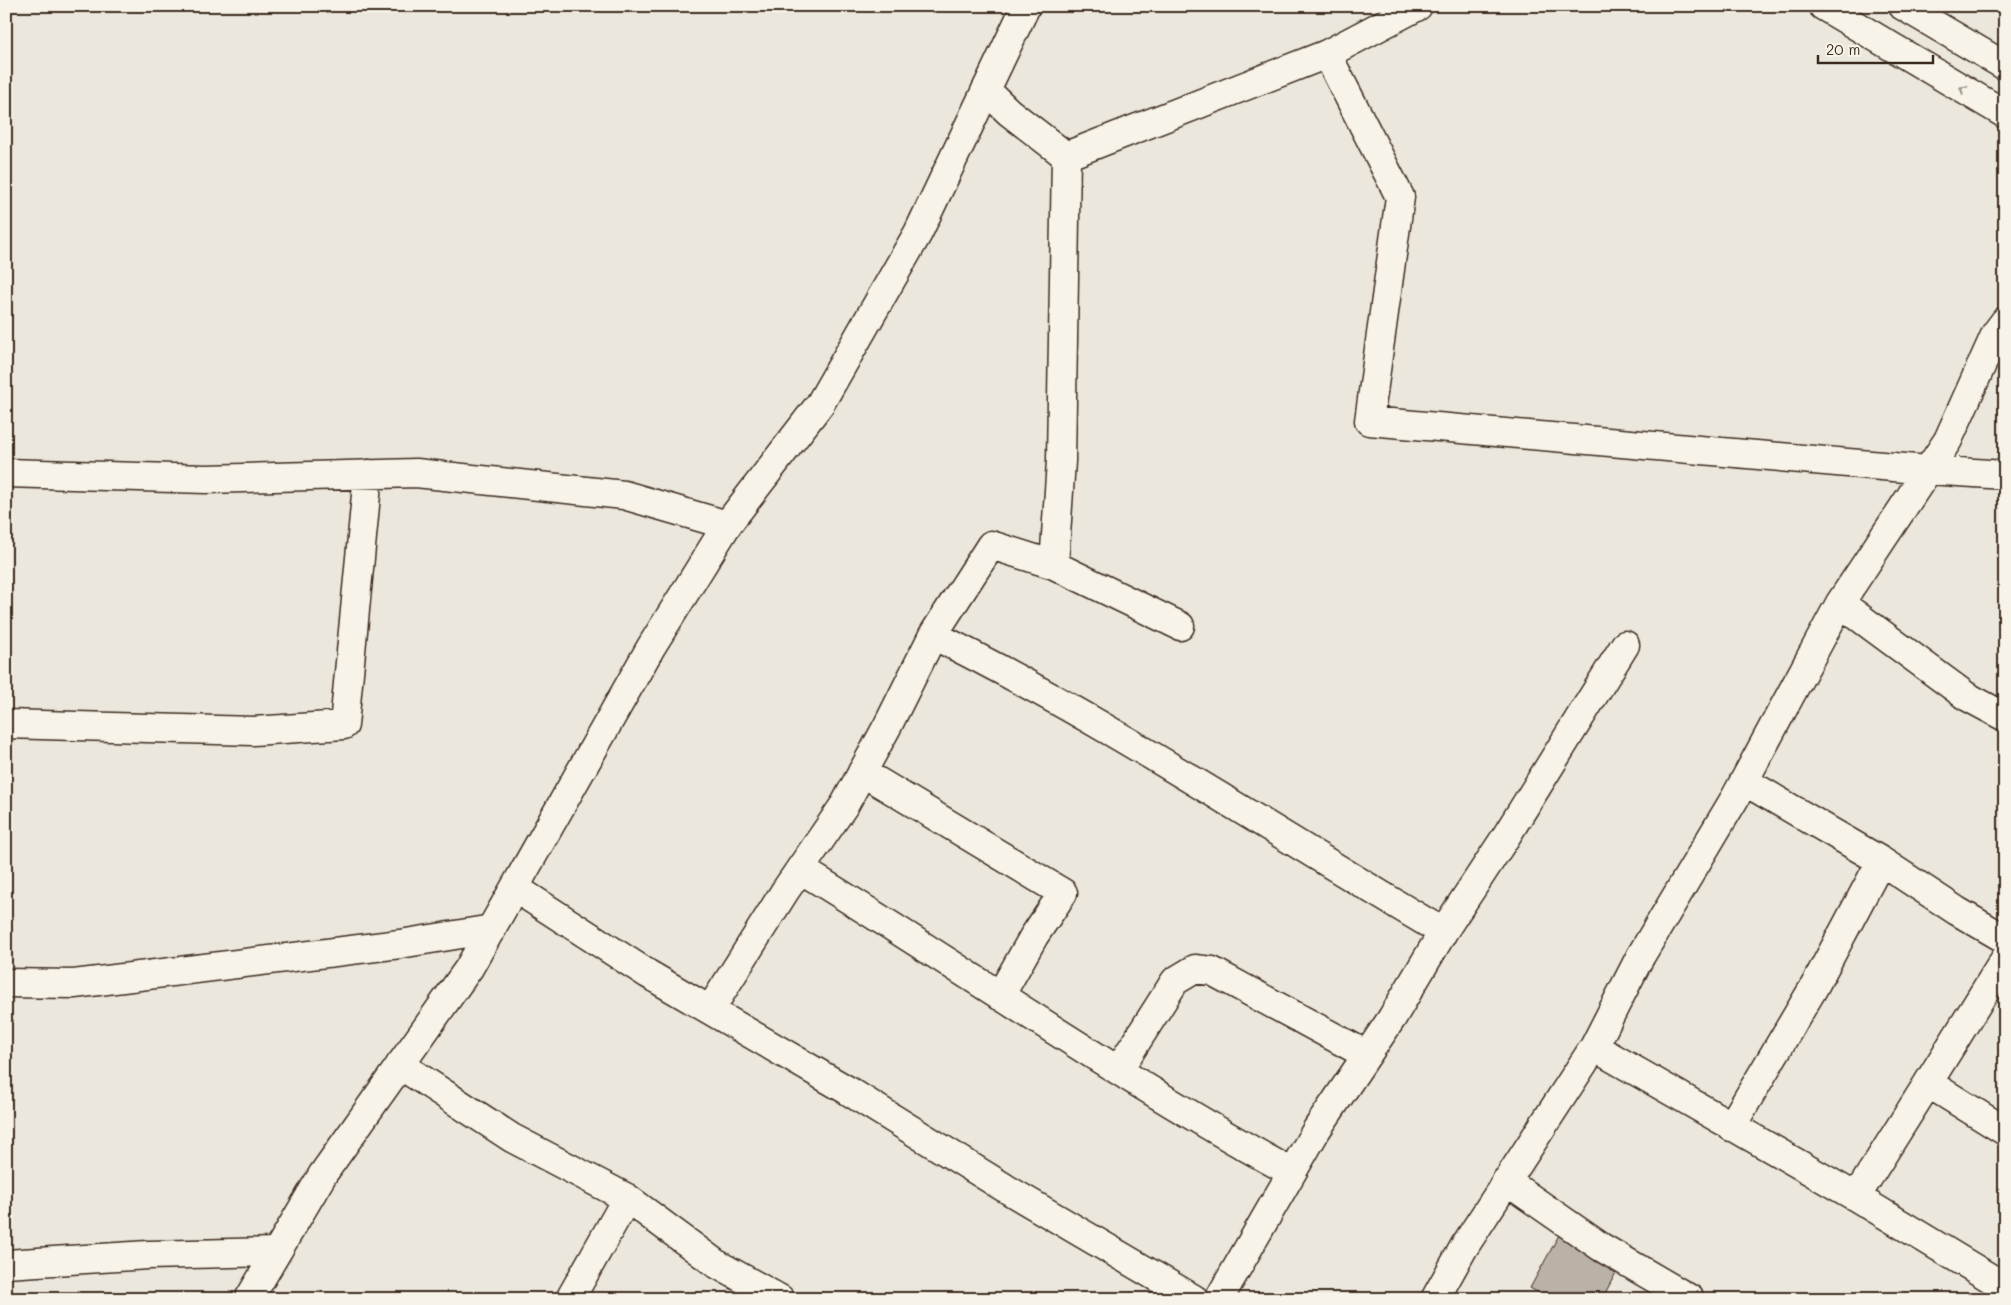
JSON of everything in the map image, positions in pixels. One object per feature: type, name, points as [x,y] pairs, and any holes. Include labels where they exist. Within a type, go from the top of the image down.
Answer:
[{"type":"main road","points":[[249,1299],[275,1252],[323,1174],[469,968],[651,647],[727,525],[820,404],[918,233],[1026,6]]},
{"type":"main road","points":[[1066,156],[1327,54],[1418,6]]},
{"type":"main road","points":[[1823,6],[2005,114]]},
{"type":"main road","points":[[1903,6],[2005,66]]},
{"type":"main road","points":[[1327,54],[1400,197],[1369,421],[1928,470],[2005,475]]},
{"type":"main road","points":[[986,90],[1009,112],[1066,156]]},
{"type":"main road","points":[[1054,564],[1061,461],[1066,156]]},
{"type":"main road","points":[[1435,1299],[1464,1247],[1594,1047],[1640,957],[1744,781],[1840,603],[1948,440],[1996,333],[2005,321]]},
{"type":"main road","points":[[6,473],[206,479],[416,474],[624,496],[727,525]]},
{"type":"main road","points":[[6,724],[253,732],[344,726],[368,474]]},
{"type":"main road","points":[[710,1010],[800,869],[845,804],[932,635],[991,545],[1054,564],[1180,626]]},
{"type":"main road","points":[[1840,603],[1966,696],[2005,717]]},
{"type":"main road","points":[[932,635],[1010,673],[1185,774],[1443,932]]},
{"type":"main road","points":[[1219,1299],[1292,1172],[1443,932],[1505,838],[1625,645]]},
{"type":"main road","points":[[862,772],[1063,894],[1034,936],[1000,996]]},
{"type":"main road","points":[[1744,781],[1881,861],[1957,911],[2005,939]]},
{"type":"main road","points":[[1732,1127],[1814,986],[1881,861]]},
{"type":"main road","points":[[800,869],[908,935],[1000,996],[1222,1134],[1292,1172]]},
{"type":"main road","points":[[515,888],[648,974],[847,1090],[1005,1188],[1194,1299]]},
{"type":"main road","points":[[6,983],[74,984],[400,944],[492,929]]},
{"type":"main road","points":[[1856,1197],[2005,959]]},
{"type":"main road","points":[[1119,1069],[1175,981],[1195,968],[1212,971],[1367,1055]]},
{"type":"main road","points":[[1594,1047],[1856,1197],[2005,1287],[1997,1299]]},
{"type":"main road","points":[[400,1065],[512,1138],[627,1198],[715,1263],[780,1299]]},
{"type":"main road","points":[[1928,1083],[2005,1131]]},
{"type":"main road","points":[[1506,1181],[1601,1247],[1690,1299]]},
{"type":"main road","points":[[570,1299],[627,1198]]},
{"type":"main road","points":[[6,1264],[148,1255],[275,1252]]},
{"type":"building","points":[[1559,1235],[1619,1267],[1602,1299],[1550,1299],[1530,1288]]}]
